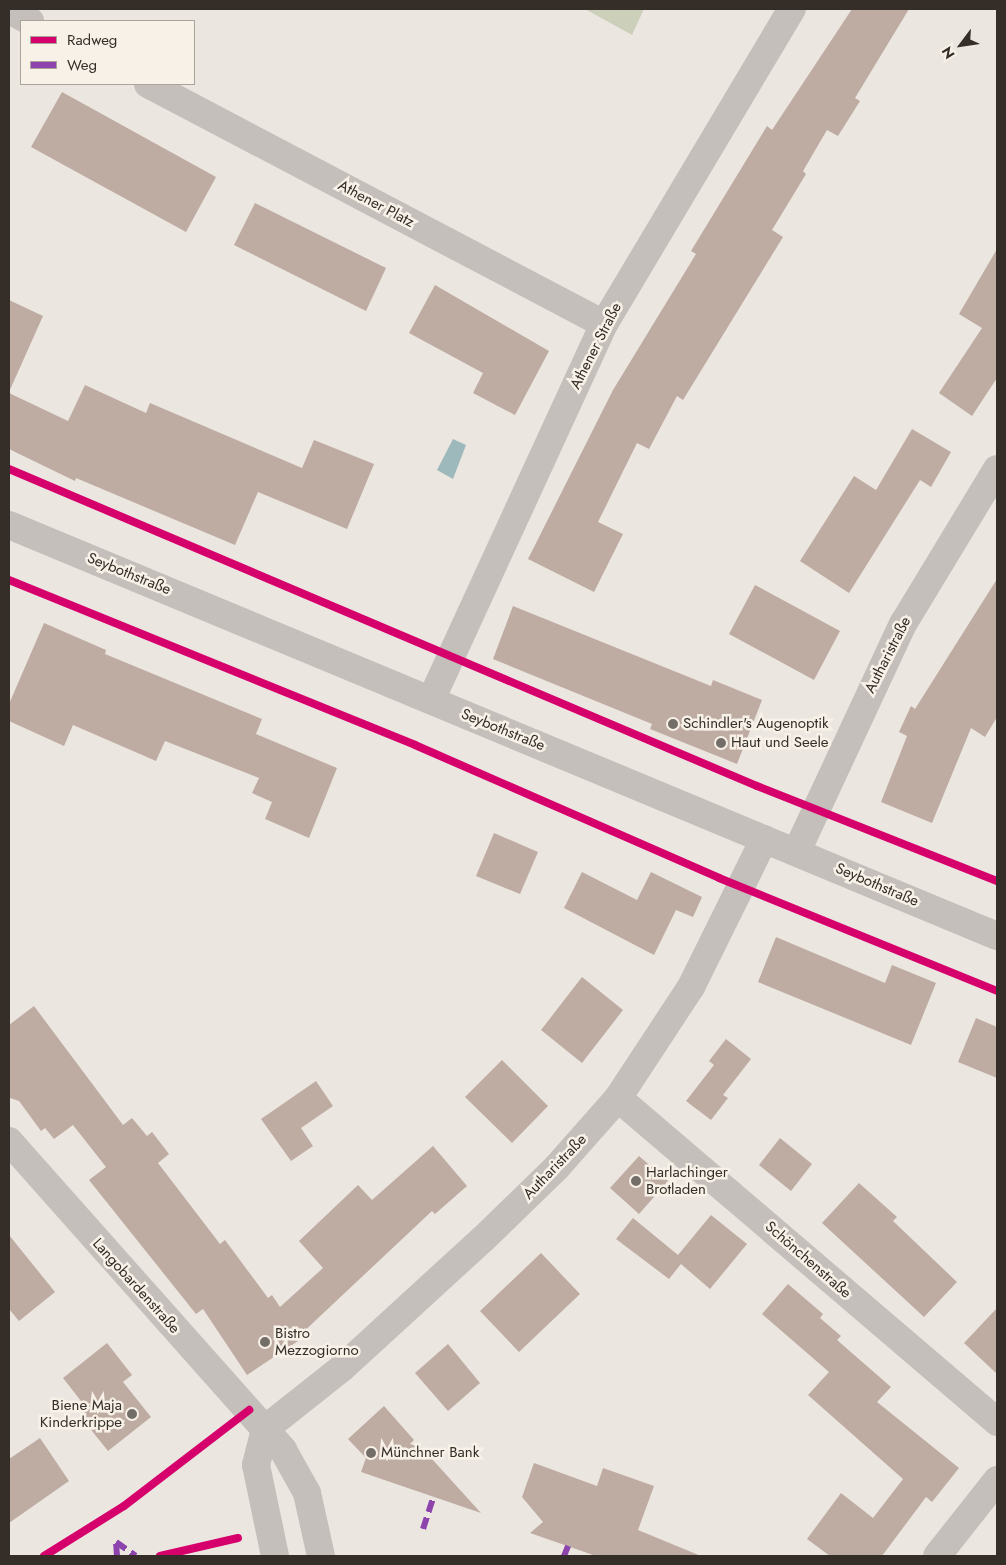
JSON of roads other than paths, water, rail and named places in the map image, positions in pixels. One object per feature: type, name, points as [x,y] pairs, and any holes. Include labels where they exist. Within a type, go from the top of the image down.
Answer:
[{"type":"street","name":"Athener Straße","points":[[431,700],[604,324],[792,9]]},
{"type":"street","points":[[9,10],[28,20]]},
{"type":"street","name":"Athener Platz","points":[[150,85],[604,324]]},
{"type":"street","name":"Autharistraße","points":[[796,851],[902,624],[997,469]]},
{"type":"street","name":"Seybothstraße","points":[[9,525],[997,936]]},
{"type":"street","name":"Autharistraße","points":[[265,1428],[342,1368],[483,1239],[557,1167],[618,1098],[691,987],[764,839]]},
{"type":"street","name":"Schönchenstraße","points":[[618,1098],[997,1422]]},
{"type":"street","name":"Langobardenstraße","points":[[9,1141],[283,1450],[307,1493],[321,1556]]},
{"type":"street","points":[[265,1428],[256,1465],[275,1556]]},
{"type":"street","points":[[937,1556],[997,1480]]},
{"type":"water","points":[[453,439],[466,445],[453,479],[437,470]]},
{"type":"place","name":"Schindler's Augenoptik","points":[[673,724]]},
{"type":"place","name":"Haut und Seele","points":[[721,743]]},
{"type":"place","name":"Harlachinger Brotladen","points":[[636,1181]]},
{"type":"place","name":"Bistro Mezzogiorno","points":[[265,1342]]},
{"type":"place","name":"Biene Maja Kinderkrippe","points":[[132,1414]]},
{"type":"place","name":"Münchner Bank","points":[[371,1453]]}]
